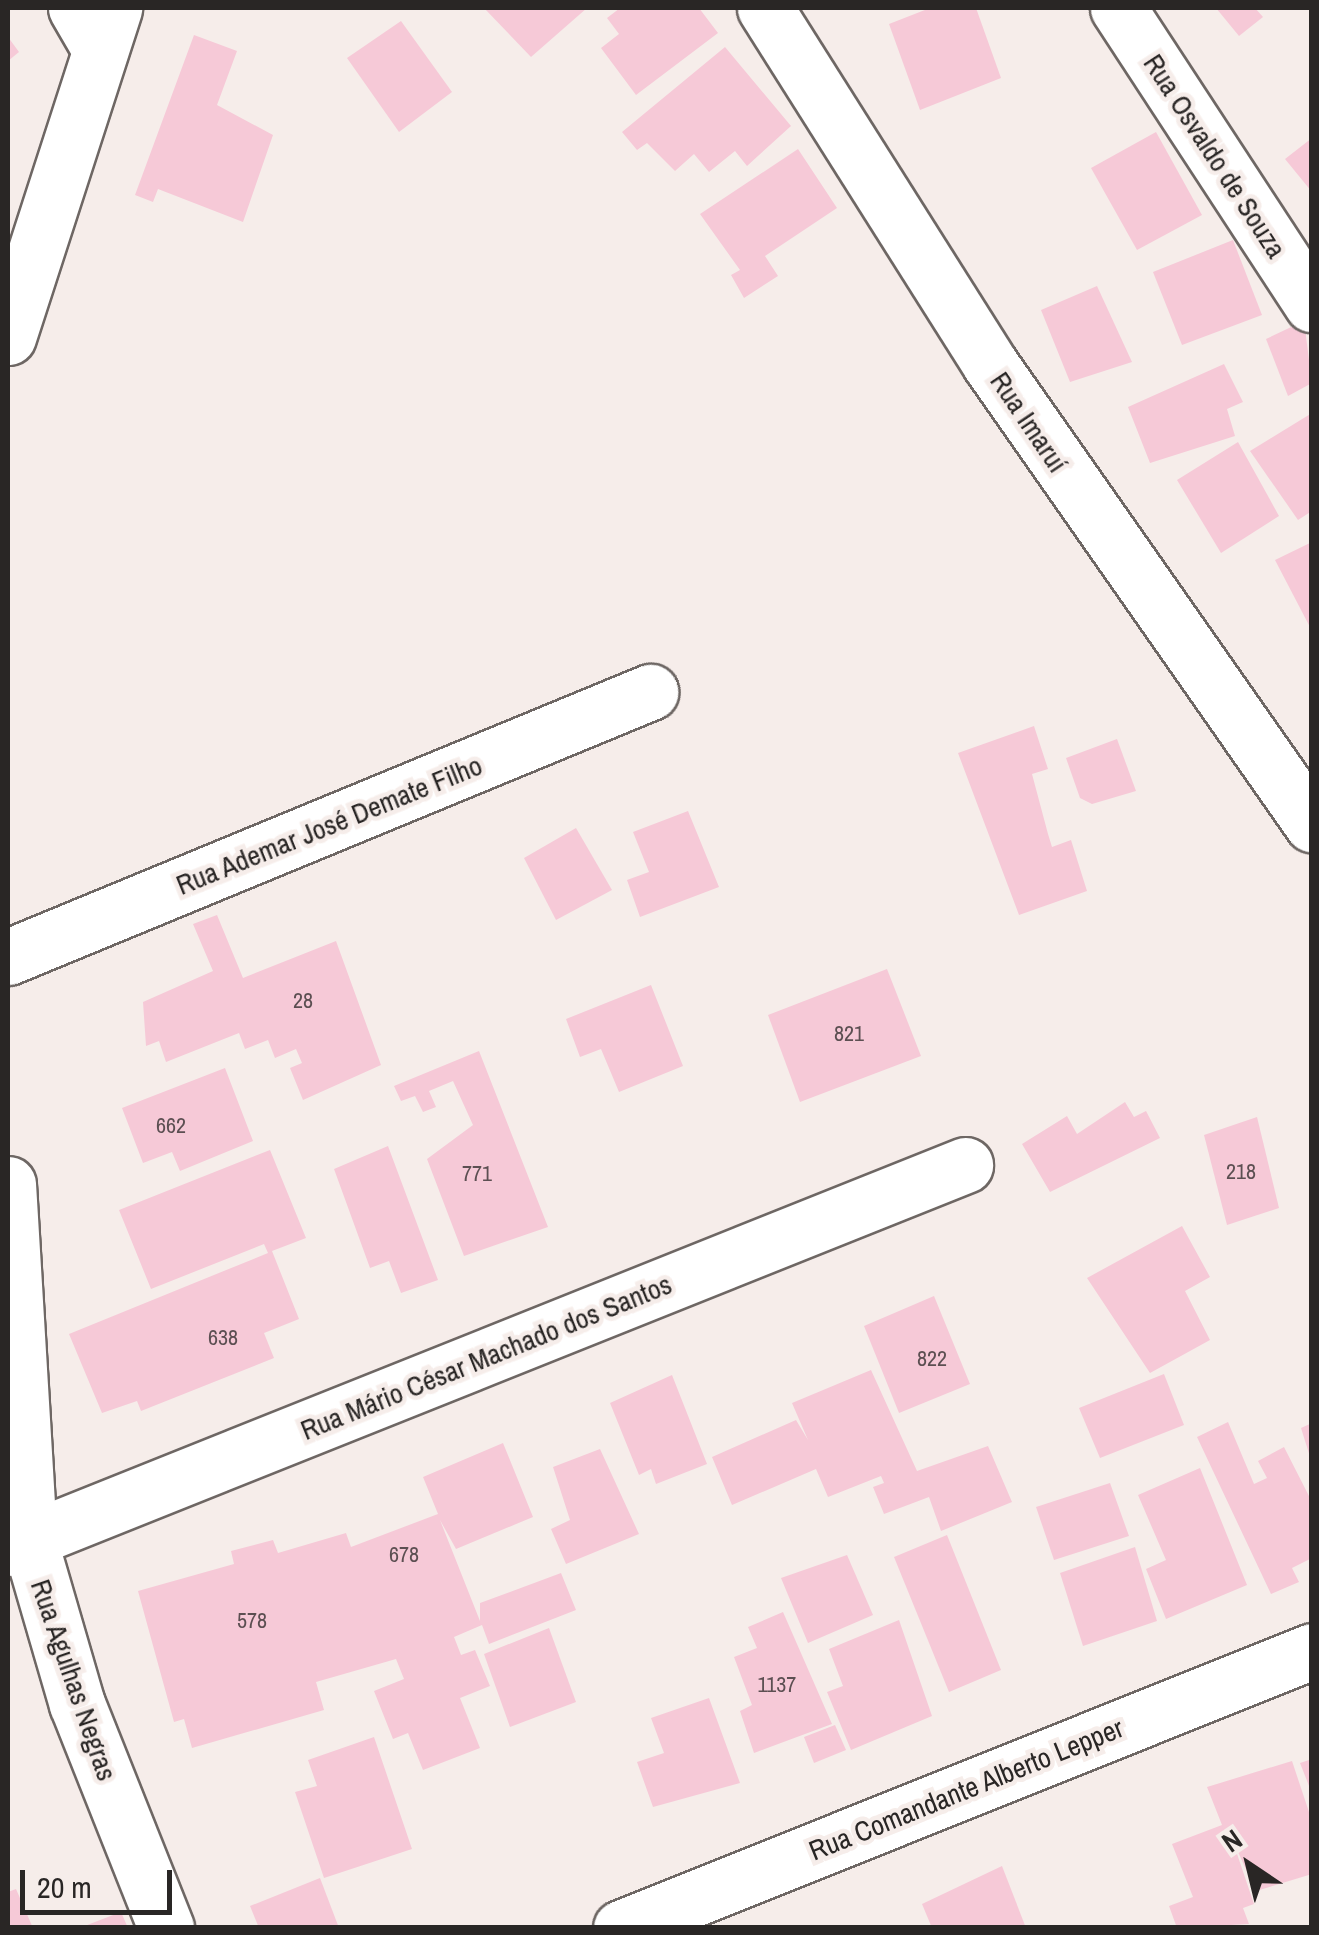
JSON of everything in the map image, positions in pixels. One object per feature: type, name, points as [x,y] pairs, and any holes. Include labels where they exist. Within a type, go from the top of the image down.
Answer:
[{"type":"street","name":"Rua Imaruí","points":[[765,8],[990,364],[1312,824]]},
{"type":"street","name":"Rua Osvaldo de Souza","points":[[1118,8],[1312,304]]},
{"type":"street","points":[[11,308],[96,21]]},
{"type":"street","name":"Rua Ademar José Demate Filho","points":[[8,957],[650,692]]},
{"type":"street","name":"Rua Mário César Machado dos Santos","points":[[18,1544],[965,1165]]},
{"type":"street","name":"Rua Agulhas Negras","points":[[8,1184],[18,1544],[166,1928]]},
{"type":"street","name":"Rua Comandante Alberto Lepper","points":[[620,1928],[1312,1651]]},
{"type":"building","points":[[484,8],[587,8],[531,57]]},
{"type":"building","points":[[620,8],[699,8],[718,33],[636,95],[601,48],[619,34],[607,18]]},
{"type":"building","points":[[930,8],[976,8],[1001,78],[920,110],[889,24]]},
{"type":"building","points":[[1216,8],[1255,8],[1263,17],[1239,36]]},
{"type":"building","points":[[401,21],[452,92],[399,132],[347,58]]},
{"type":"building","points":[[194,35],[237,51],[217,105],[273,135],[243,222],[158,189],[153,202],[135,195]]},
{"type":"building","points":[[8,37],[19,52],[8,61]]},
{"type":"building","points":[[725,47],[791,126],[747,166],[735,151],[709,172],[694,154],[675,171],[647,143],[637,150],[622,132]]},
{"type":"building","points":[[1156,132],[1202,215],[1137,250],[1091,168]]},
{"type":"building","points":[[1312,138],[1312,192],[1285,159]]},
{"type":"building","points":[[798,149],[837,208],[765,256],[778,276],[744,298],[731,275],[740,270],[700,214]]},
{"type":"building","points":[[1233,240],[1262,315],[1182,345],[1153,272]]},
{"type":"building","points":[[1097,286],[1132,362],[1070,382],[1041,310]]},
{"type":"building","points":[[1304,321],[1312,383],[1288,396],[1266,339]]},
{"type":"building","points":[[1224,364],[1243,402],[1227,409],[1235,436],[1150,463],[1128,407]]},
{"type":"building","points":[[1312,413],[1312,511],[1298,520],[1250,451]]},
{"type":"building","points":[[1238,442],[1279,516],[1221,553],[1177,480]]},
{"type":"building","points":[[1312,542],[1312,631],[1275,560]]},
{"type":"building","points":[[1034,726],[1048,769],[1032,774],[1052,847],[1071,840],[1087,891],[1019,915],[958,753]]},
{"type":"building","points":[[1117,739],[1136,791],[1092,804],[1080,798],[1066,758]]},
{"type":"building","points":[[688,811],[719,887],[640,917],[627,880],[649,872],[633,832]]},
{"type":"building","points":[[576,828],[612,890],[556,920],[524,858]]},
{"type":"building","points":[[217,915],[243,978],[336,941],[381,1065],[303,1100],[290,1068],[302,1063],[296,1049],[275,1058],[268,1040],[245,1049],[239,1033],[166,1062],[159,1041],[146,1046],[143,1002],[213,971],[193,924]]},
{"type":"building","points":[[887,969],[921,1056],[800,1102],[768,1015]]},
{"type":"building","points":[[651,985],[683,1066],[619,1092],[601,1049],[580,1057],[566,1019]]},
{"type":"building","points":[[479,1051],[548,1227],[464,1256],[427,1159],[473,1125],[453,1081],[429,1091],[436,1107],[423,1112],[415,1096],[401,1101],[394,1086]]},
{"type":"building","points":[[225,1068],[253,1141],[180,1171],[172,1152],[143,1163],[122,1108]]},
{"type":"building","points":[[1125,1102],[1134,1117],[1146,1111],[1160,1138],[1050,1192],[1022,1144],[1067,1116],[1077,1134]]},
{"type":"building","points":[[1257,1117],[1279,1208],[1227,1225],[1204,1135]]},
{"type":"building","points":[[388,1146],[438,1280],[401,1293],[389,1261],[370,1268],[334,1169]]},
{"type":"building","points":[[270,1150],[306,1238],[272,1251],[299,1319],[264,1333],[274,1358],[141,1411],[137,1401],[102,1413],[69,1334],[268,1253],[264,1244],[151,1289],[119,1210]]},
{"type":"building","points":[[1182,1226],[1210,1277],[1185,1291],[1210,1340],[1150,1373],[1087,1278]]},
{"type":"building","points":[[934,1296],[970,1384],[899,1413],[864,1326]]},
{"type":"building","points":[[871,1370],[917,1471],[988,1446],[1012,1502],[941,1531],[929,1497],[884,1514],[873,1487],[884,1483],[881,1476],[828,1497],[816,1469],[732,1505],[712,1457],[796,1420],[808,1440],[792,1403]]},
{"type":"building","points":[[1164,1374],[1184,1425],[1100,1458],[1079,1408]]},
{"type":"building","points":[[672,1375],[707,1464],[656,1484],[651,1469],[639,1475],[610,1403]]},
{"type":"building","points":[[1228,1422],[1254,1484],[1267,1478],[1258,1461],[1284,1447],[1312,1502],[1312,1558],[1292,1568],[1299,1582],[1271,1594],[1197,1437]]},
{"type":"building","points":[[1312,1423],[1312,1463],[1301,1428]]},
{"type":"building","points":[[503,1443],[533,1517],[456,1549],[440,1520],[480,1621],[480,1603],[561,1573],[576,1610],[489,1644],[482,1625],[454,1637],[461,1655],[475,1650],[490,1686],[460,1698],[480,1748],[423,1770],[408,1733],[393,1739],[374,1691],[404,1679],[396,1659],[316,1682],[324,1710],[192,1748],[184,1719],[174,1722],[138,1591],[234,1564],[231,1551],[273,1540],[278,1553],[346,1533],[351,1547],[438,1514],[423,1477]]},
{"type":"building","points":[[600,1449],[639,1534],[566,1564],[551,1529],[570,1520],[553,1467]]},
{"type":"building","points":[[1200,1468],[1247,1585],[1166,1619],[1146,1569],[1166,1560],[1138,1495]]},
{"type":"building","points":[[1110,1483],[1129,1536],[1054,1560],[1036,1507]]},
{"type":"building","points":[[947,1535],[1001,1670],[949,1692],[894,1557]]},
{"type":"building","points":[[1135,1547],[1157,1621],[1083,1646],[1060,1573]]},
{"type":"building","points":[[847,1555],[873,1615],[808,1643],[781,1578]]},
{"type":"building","points":[[783,1612],[832,1724],[754,1753],[740,1711],[752,1705],[734,1657],[757,1648],[748,1627]]},
{"type":"building","points":[[899,1620],[932,1716],[851,1750],[827,1692],[843,1686],[829,1649]]},
{"type":"building","points":[[549,1628],[576,1702],[510,1727],[484,1654]]},
{"type":"building","points":[[709,1698],[740,1783],[653,1807],[637,1762],[664,1753],[651,1718]]},
{"type":"building","points":[[835,1725],[846,1750],[814,1763],[804,1737]]},
{"type":"building","points":[[374,1737],[412,1849],[324,1878],[295,1792],[317,1786],[308,1760]]},
{"type":"building","points":[[1312,1759],[1312,1791],[1311,1791],[1300,1763]]},
{"type":"building","points":[[1292,1761],[1312,1821],[1312,1874],[1256,1891],[1232,1839],[1254,1904],[1243,1908],[1249,1924],[1177,1928],[1169,1906],[1193,1897],[1172,1844],[1222,1825],[1207,1787]]},
{"type":"building","points":[[1002,1866],[1026,1928],[932,1928],[922,1904]]},
{"type":"building","points":[[320,1878],[339,1928],[259,1928],[250,1906]]},
{"type":"building","points":[[16,1889],[33,1928],[8,1928],[8,1892]]},
{"type":"building","points":[[121,1912],[128,1928],[82,1928],[82,1927]]}]
